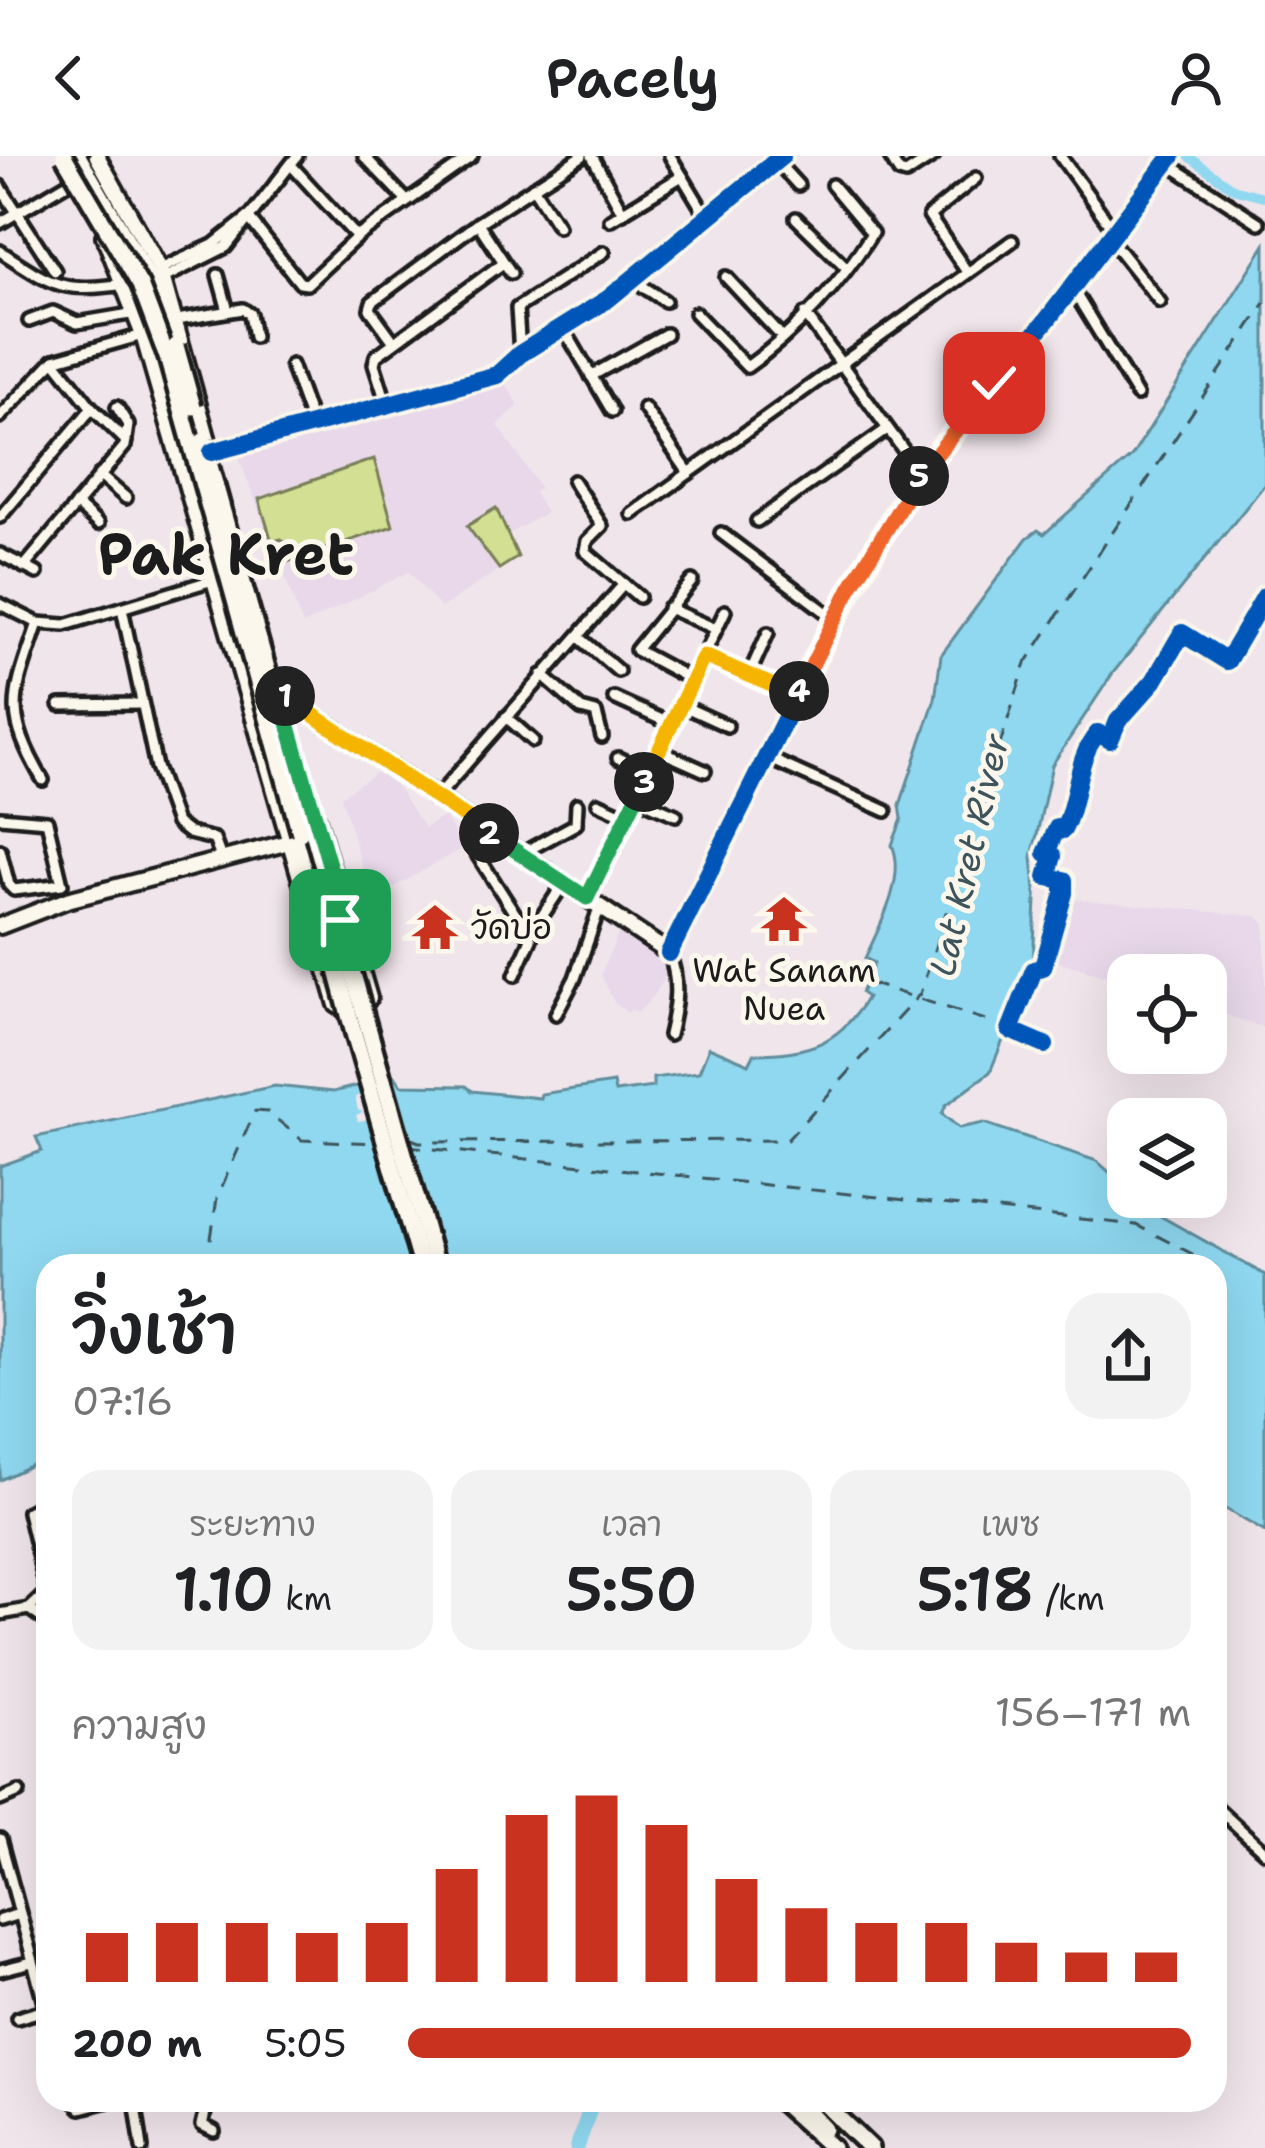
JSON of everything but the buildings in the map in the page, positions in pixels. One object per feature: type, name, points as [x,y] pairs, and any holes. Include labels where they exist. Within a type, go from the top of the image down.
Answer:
[{"type":"main road","points":[[60,156],[145,311],[294,838],[418,1254]]},
{"type":"main road","points":[[60,156],[120,246],[161,339],[337,1005],[351,1013],[369,998],[177,320],[162,274],[97,156]]},
{"type":"main road","points":[[78,156],[150,280],[176,346]]},
{"type":"main road","points":[[88,156],[153,267],[169,310],[433,1254]]},
{"type":"main road","points":[[248,698],[279,692],[670,953],[835,619],[920,473],[1169,161]]},
{"type":"main road","points":[[107,242],[143,335],[248,698],[294,838]]},
{"type":"main road","points":[[0,926],[67,900],[294,838]]},
{"type":"main road","points":[[315,925],[344,916]]},
{"type":"main road","points":[[792,2112],[832,2148]]},
{"type":"main road","points":[[808,2112],[842,2148]]},
{"type":"main road","points":[[832,2112],[870,2148]]},
{"type":"main road","points":[[844,2112],[870,2148]]},
{"type":"street","points":[[364,156],[406,200]]},
{"type":"street","points":[[443,156],[455,168]]},
{"type":"street","points":[[247,218],[304,284],[357,237],[472,156]]},
{"type":"street","points":[[394,341],[370,309],[372,302],[478,223],[582,156]]},
{"type":"street","points":[[592,156],[623,213]]},
{"type":"street","points":[[670,156],[708,219]]},
{"type":"street","points":[[890,157],[902,174],[932,156]]},
{"type":"street","points":[[1060,156],[1160,302]]},
{"type":"street","points":[[212,452],[489,378],[633,280],[779,158],[798,185]]},
{"type":"street","points":[[162,274],[213,245],[247,218],[295,161],[357,237]]},
{"type":"street","points":[[1169,161],[1259,223]]},
{"type":"street","points":[[610,220],[682,176]]},
{"type":"street","points":[[967,272],[929,216],[976,178]]},
{"type":"street","points":[[0,224],[71,182]]},
{"type":"street","points":[[695,313],[747,367],[782,337],[847,268],[872,233],[832,185]]},
{"type":"street","points":[[0,186],[55,271]]},
{"type":"street","points":[[533,187],[558,226]]},
{"type":"street","points":[[796,218],[847,268]]},
{"type":"street","points":[[478,223],[511,273]]},
{"type":"street","points":[[632,514],[1012,241]]},
{"type":"street","points":[[0,251],[65,289],[125,284]]},
{"type":"street","points":[[520,355],[518,308],[604,252]]},
{"type":"street","points":[[387,405],[374,364],[394,341],[503,263]]},
{"type":"street","points":[[218,275],[228,311]]},
{"type":"street","points":[[726,277],[782,337]]},
{"type":"street","points":[[633,280],[665,301]]},
{"type":"street","points":[[1072,288],[1137,395]]},
{"type":"street","points":[[29,321],[53,312],[77,323],[136,313]]},
{"type":"street","points":[[177,320],[248,312],[254,338]]},
{"type":"street","points":[[805,314],[920,473]]},
{"type":"street","points":[[564,329],[612,411]]},
{"type":"street","points":[[591,376],[666,334]]},
{"type":"street","points":[[0,417],[53,360],[143,335]]},
{"type":"street","points":[[53,360],[92,409],[126,441]]},
{"type":"street","points":[[291,365],[313,426]]},
{"type":"street","points":[[0,390],[14,401]]},
{"type":"street","points":[[24,567],[126,441],[128,425],[117,407]]},
{"type":"street","points":[[644,407],[689,473]]},
{"type":"street","points":[[0,517],[92,409]]},
{"type":"street","points":[[757,521],[886,430]]},
{"type":"street","points":[[99,476],[126,498]]},
{"type":"street","points":[[573,481],[602,526],[585,550],[639,597]]},
{"type":"street","points":[[76,504],[98,524]]},
{"type":"street","points":[[721,533],[835,619]]},
{"type":"street","points":[[0,554],[37,573]]},
{"type":"street","points":[[1,606],[52,626],[81,623],[213,580]]},
{"type":"street","points":[[692,581],[637,653],[692,680]]},
{"type":"street","points":[[436,798],[624,584]]},
{"type":"street","points":[[122,608],[156,766],[176,823],[214,839],[220,858]]},
{"type":"street","points":[[668,608],[716,629]]},
{"type":"street","points":[[556,1014],[575,978],[594,902],[627,816],[725,611]]},
{"type":"street","points":[[38,623],[14,706],[22,742],[43,780]]},
{"type":"street","points":[[749,675],[768,633]]},
{"type":"street","points":[[579,637],[618,670]]},
{"type":"street","points":[[704,656],[797,696]]},
{"type":"street","points":[[542,675],[581,709],[596,712],[602,737]]},
{"type":"street","points":[[614,698],[671,724]]},
{"type":"street","points":[[60,705],[142,704]]},
{"type":"street","points":[[681,705],[727,726]]},
{"type":"street","points":[[506,717],[532,741]]},
{"type":"street","points":[[660,751],[705,771]]},
{"type":"street","points":[[619,758],[648,772]]},
{"type":"street","points":[[768,758],[886,811]]},
{"type":"street","points":[[636,799],[676,815]]},
{"type":"street","points":[[598,803],[627,816]]},
{"type":"street","points":[[521,854],[576,824],[578,804]]},
{"type":"street","points":[[0,817],[46,820],[67,900]]},
{"type":"street","points":[[485,830],[478,856],[531,939],[514,975]]},
{"type":"street","points":[[0,850],[11,888],[62,884]]},
{"type":"street","points":[[535,927],[564,883]]},
{"type":"street","points":[[669,1035],[677,973],[670,953]]},
{"type":"street","points":[[36,1508],[28,1512],[36,1546]]},
{"type":"street","points":[[0,1614],[29,1609],[36,1602]]},
{"type":"street","points":[[29,1609],[36,1614]]},
{"type":"street","points":[[0,1800],[19,1792]]},
{"type":"street","points":[[1227,1817],[1265,1852]]},
{"type":"street","points":[[0,1839],[3,1866],[36,1977]]},
{"type":"street","points":[[0,1919],[19,1914]]},
{"type":"street","points":[[0,1970],[32,1962]]},
{"type":"street","points":[[17,2018],[36,2015]]},
{"type":"street","points":[[138,2112],[142,2148]]},
{"type":"street","points":[[205,2112],[202,2125],[214,2131]]},
{"type":"shaded area","points":[[502,377],[519,405],[498,425],[540,488],[534,492],[546,513],[507,535],[518,557],[441,608],[409,572],[303,625],[238,455],[401,403]]},
{"type":"shaded area","points":[[384,767],[424,828],[445,816],[462,848],[372,900],[341,796]]},
{"type":"shaded area","points":[[1073,899],[1257,916],[1265,923],[1265,1028],[1227,1015],[1227,954],[1107,954],[1107,976],[1053,960]]},
{"type":"shaded area","points":[[619,931],[633,941],[639,936],[665,957],[668,971],[655,995],[637,1013],[631,1009],[627,1013],[614,1002],[601,974]]},
{"type":"green space","points":[[374,459],[393,526],[281,564],[278,556],[295,549],[281,539],[272,542],[259,499]]},
{"type":"green space","points":[[496,508],[518,557],[499,569],[467,526]]},
{"type":"water","name":"Lat Kret River","points":[[1265,245],[1265,484],[1113,673],[1052,765],[1032,857],[1036,899],[1033,967],[990,1072],[946,1105],[942,1114],[959,1128],[984,1123],[1097,1161],[1107,1170],[1107,1218],[1164,1218],[1265,1275],[1265,1532],[1227,1510],[1227,1254],[36,1254],[36,1463],[0,1480],[0,1166],[42,1151],[36,1137],[275,1086],[333,1092],[395,1076],[401,1085],[466,1086],[472,1091],[540,1098],[541,1094],[613,1083],[615,1092],[653,1087],[653,1078],[699,1072],[709,1047],[749,1064],[754,1054],[790,1052],[833,1036],[867,997],[861,993],[874,963],[865,958],[894,887],[892,845],[902,819],[900,805],[935,699],[941,655],[1027,538],[1038,530],[1044,534],[1132,456]]},
{"type":"pier","points":[[393,1071],[445,1254],[408,1254],[370,1119],[358,1121],[356,1115],[363,1112],[355,1097],[363,1094],[359,1080]]},
{"type":"waterway","points":[[1188,156],[1234,189],[1265,197]]},
{"type":"waterway","points":[[577,2148],[589,2112]]},
{"type":"ferry route","points":[[409,1138],[419,1142],[787,1140],[920,994],[1026,663],[1265,303]]},
{"type":"ferry route","points":[[869,983],[995,1023]]},
{"type":"ferry route","points":[[209,1254],[217,1198],[255,1111],[268,1112],[302,1140],[379,1143]]},
{"type":"ferry route","points":[[407,1146],[1136,1225],[1192,1254]]},
{"type":"cycle path","points":[[212,452],[497,375],[520,354],[608,299],[782,156]]},
{"type":"cycle path","points":[[669,953],[835,619],[920,473],[1047,320],[1172,156]]},
{"type":"cycle path","points":[[1045,1045],[1010,1030],[1034,970],[1043,967],[1064,893],[1064,880],[1047,877],[1053,856],[1046,853],[1057,828],[1063,830],[1068,818],[1091,743],[1098,733],[1110,740],[1118,721],[1154,681],[1182,633],[1227,661],[1265,596]]},
{"type":"place","name":"Wat Sanam Nuea","points":[[784,919]]},
{"type":"place","name":"วัดบ่อ","points":[[435,927]]},
{"type":"district","name":"Pak Kret","points":[[226,554]]},
{"type":"route","points":[[340,920],[344,916],[331,866],[279,692],[587,898],[704,656],[797,696],[850,589],[920,473],[994,383]]}]
